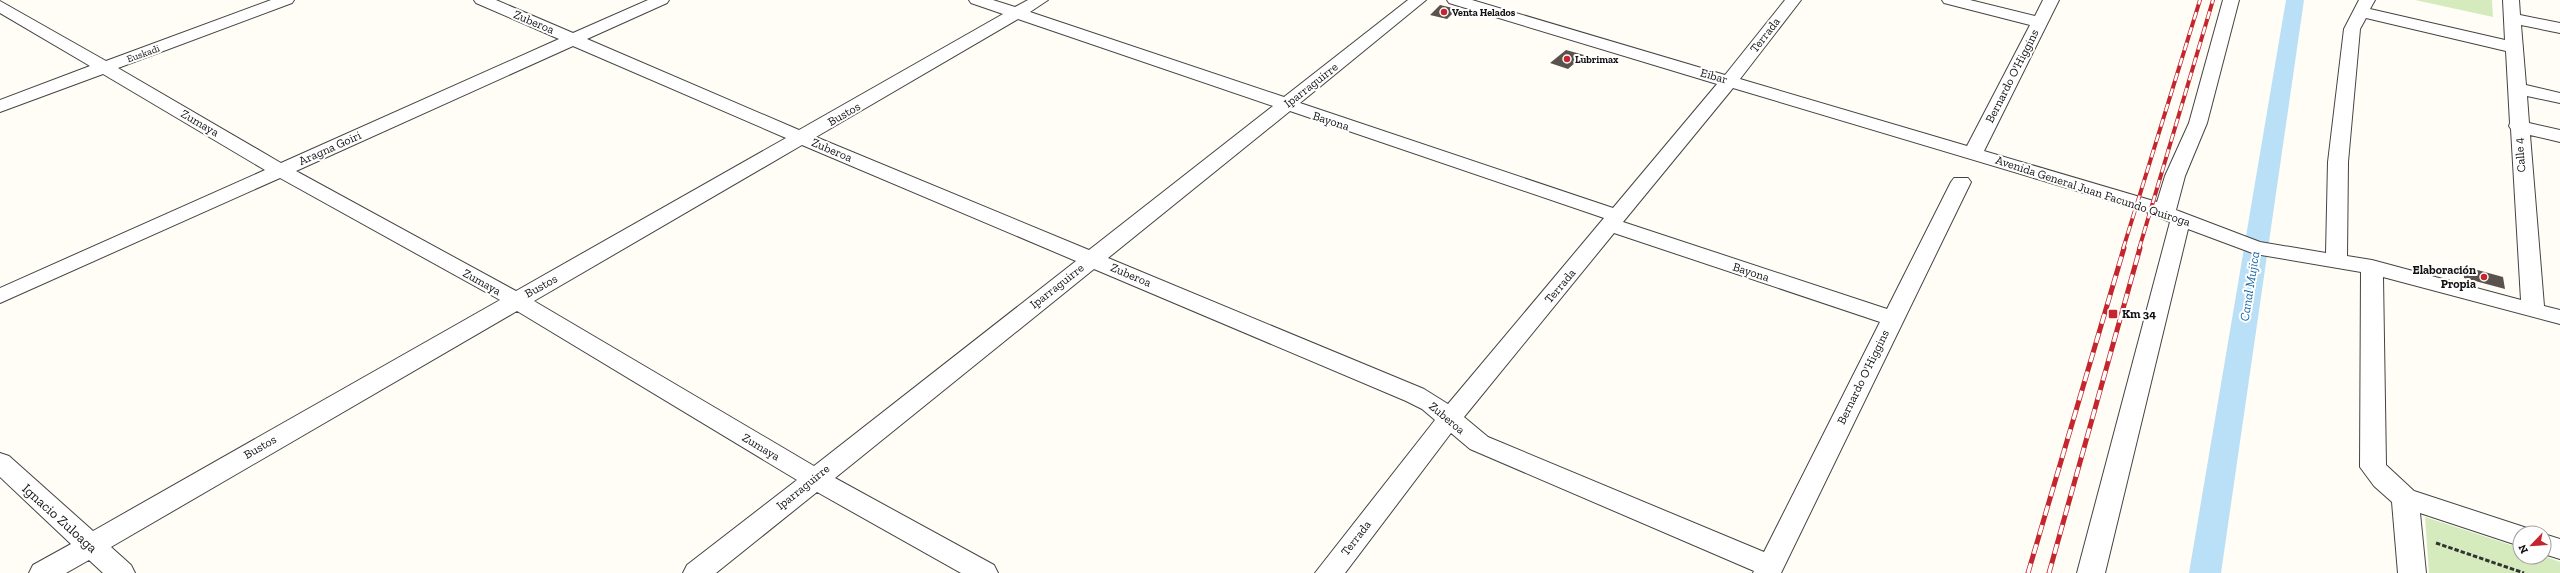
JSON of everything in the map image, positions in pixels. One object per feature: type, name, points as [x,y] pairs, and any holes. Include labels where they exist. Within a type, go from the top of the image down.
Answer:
[{"type":"street","name":"Euskadi","points":[[0,106],[286,0]]},
{"type":"street","name":"Zuberoa","points":[[482,0],[802,138],[1415,395],[1431,403],[1479,443],[1768,570]]},
{"type":"street","name":"Aragna Goiri","points":[[0,296],[661,0]]},
{"type":"street","name":"Bayona","points":[[977,0],[1284,105],[1892,318]]},
{"type":"street","name":"Bustos","points":[[43,573],[1040,0]]},
{"type":"street","name":"Iparraguirre","points":[[696,573],[1418,0]]},
{"type":"street","name":"Eibar","points":[[1455,0],[1973,153]]},
{"type":"street","name":"Terrada","points":[[1329,573],[1449,419],[1730,80],[1793,0]]},
{"type":"street","points":[[1950,0],[2040,22]]},
{"type":"street","name":"Bernardo O'Higgins","points":[[1973,153],[2051,0]]},
{"type":"street","points":[[2092,573],[2173,214],[2175,176],[2198,124],[2231,0]]},
{"type":"street","name":"Zumaya","points":[[0,6],[281,171],[516,300],[814,478],[984,573]]},
{"type":"street","points":[[2336,261],[2338,162],[2352,30],[2363,6],[2513,47]]},
{"type":"street","points":[[2512,9],[2560,28]]},
{"type":"street","name":"Calle 4","points":[[2512,9],[2518,126],[2533,309]]},
{"type":"street","points":[[2517,88],[2560,98]]},
{"type":"street","points":[[2518,126],[2560,136]]},
{"type":"street","name":"Avenida General Juan Facundo Quiroga","points":[[1973,153],[2173,214],[2229,239],[2277,253],[2372,267],[2560,317]]},
{"type":"street","name":"Bernardo O'Higgins","points":[[1768,570],[1892,318],[1961,182]]},
{"type":"street","points":[[2372,267],[2373,467],[2383,479],[2406,498],[2512,533]]},
{"type":"street","name":"Ignacio Zuloaga","points":[[0,462],[121,573]]},
{"type":"street","points":[[2406,498],[2412,573]]},
{"type":"path","points":[[2410,534],[2524,573]]},
{"type":"green space","points":[[2415,0],[2492,0],[2493,17]]},
{"type":"green space","points":[[2425,517],[2512,545],[2512,565],[2552,565],[2552,559],[2560,562],[2560,573],[2429,573]]},
{"type":"building","name":"Venta Helados","points":[[1440,5],[1457,9],[1447,19],[1430,15]]},
{"type":"building","name":"Lubrimax","points":[[1566,50],[1584,55],[1568,69],[1550,63]]},
{"type":"building","name":"Elaboración Propia","points":[[2463,266],[2503,277],[2505,289],[2464,278]]},
{"type":"waterway","name":"Canal Mujica","points":[[2205,573],[2243,321],[2295,0]]},
{"type":"railway","points":[[2123,249],[2200,0]]},
{"type":"railway","points":[[2139,249],[2213,0]]},
{"type":"railway","points":[[2028,573],[2124,248]]},
{"type":"railway","points":[[2049,573],[2140,248]]},
{"type":"place","name":"Venta Helados","points":[[1444,12]]},
{"type":"place","name":"Lubrimax","points":[[1567,59]]},
{"type":"place","name":"Elaboración Propia","points":[[2484,277]]},
{"type":"place","name":"Km 34","points":[[2113,314]]}]
